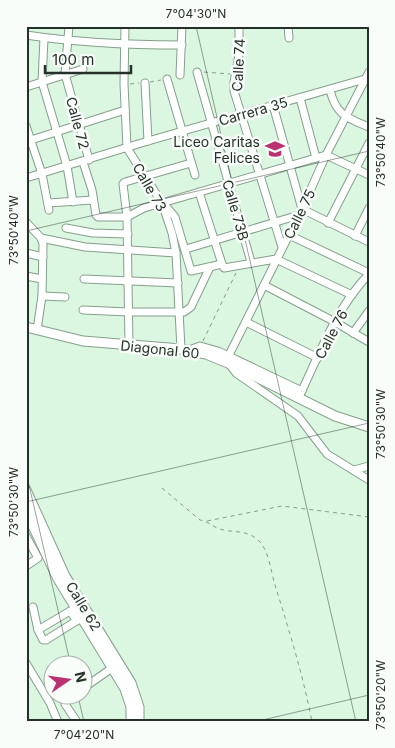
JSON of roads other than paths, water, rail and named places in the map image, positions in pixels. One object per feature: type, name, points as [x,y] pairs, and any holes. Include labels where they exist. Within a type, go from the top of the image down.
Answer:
[{"type":"main road","name":"Diagonal 60","points":[[26,327],[83,341],[185,349],[228,359],[301,394],[335,416],[369,427]]},
{"type":"main road","name":"Calle 62","points":[[26,490],[65,576],[131,683],[139,707],[139,722]]},
{"type":"main road","name":"Calle 62","points":[[26,511],[49,562],[79,619],[125,689],[131,707],[131,722]]},
{"type":"street","name":"Calle 72","points":[[69,26],[65,74],[79,125],[93,200]]},
{"type":"street","name":"Calle 73","points":[[125,26],[127,148],[162,203],[170,226],[176,253],[179,313],[185,349]]},
{"type":"street","points":[[180,75],[182,26]]},
{"type":"street","name":"Calle 74","points":[[239,26],[238,66],[234,91],[282,247]]},
{"type":"street","points":[[288,26],[289,38]]},
{"type":"street","points":[[26,35],[125,46],[182,45]]},
{"type":"street","points":[[44,38],[42,82],[67,166],[73,202]]},
{"type":"street","points":[[26,86],[83,69]]},
{"type":"street","name":"Calle 73B","points":[[197,72],[251,262]]},
{"type":"street","name":"Carrera 35","points":[[26,178],[272,105],[330,90],[368,77]]},
{"type":"street","name":"Calle 75","points":[[228,359],[301,212],[326,155],[368,77]]},
{"type":"street","points":[[167,79],[195,175]]},
{"type":"street","points":[[145,83],[148,141]]},
{"type":"street","points":[[330,90],[335,106],[346,117],[369,127]]},
{"type":"street","points":[[300,98],[316,158]]},
{"type":"street","points":[[272,105],[301,212]]},
{"type":"street","points":[[31,140],[125,110]]},
{"type":"street","points":[[26,126],[42,174],[49,207],[93,200],[98,217],[127,217],[144,208],[326,155],[369,175]]},
{"type":"street","points":[[328,223],[369,143]]},
{"type":"street","points":[[130,346],[128,234],[123,184],[191,162]]},
{"type":"street","points":[[199,192],[222,265]]},
{"type":"street","points":[[162,203],[168,207],[175,217],[191,271],[222,265],[228,267],[276,259],[352,295]]},
{"type":"street","points":[[355,236],[369,208]]},
{"type":"street","points":[[186,249],[301,212],[369,242]]},
{"type":"street","points":[[26,222],[41,238],[43,244],[42,296],[37,330]]},
{"type":"street","points":[[66,228],[93,233],[128,234]]},
{"type":"street","points":[[289,235],[369,273]]},
{"type":"street","points":[[41,238],[85,247],[176,253]]},
{"type":"street","points":[[26,253],[43,256]]},
{"type":"street","points":[[83,310],[179,313],[188,310],[210,267]]},
{"type":"street","name":"Calle 76","points":[[301,394],[335,322],[369,273]]},
{"type":"street","points":[[26,276],[42,279]]},
{"type":"street","points":[[84,279],[178,283]]},
{"type":"street","points":[[264,285],[369,342]]},
{"type":"street","points":[[42,296],[65,297]]},
{"type":"street","points":[[353,333],[369,311]]},
{"type":"street","points":[[246,322],[318,358]]},
{"type":"street","points":[[185,349],[200,346],[228,359],[236,373],[298,416],[327,454],[369,480]]},
{"type":"street","points":[[354,470],[369,466]]},
{"type":"street","points":[[26,536],[38,558],[26,566]]},
{"type":"street","points":[[33,607],[38,630],[42,639],[46,640],[79,619],[70,611],[38,630]]},
{"type":"street","points":[[26,663],[50,703],[58,722]]},
{"type":"street","points":[[92,682],[112,668]]},
{"type":"street","points":[[66,706],[77,722]]},
{"type":"place","name":"Liceo Caritas Felices","points":[[275,149]]}]
